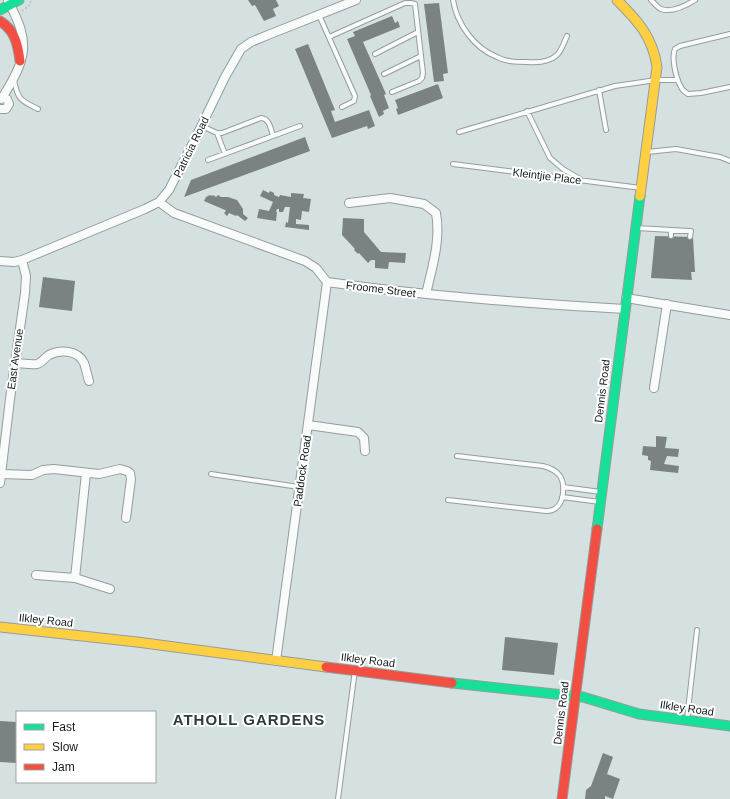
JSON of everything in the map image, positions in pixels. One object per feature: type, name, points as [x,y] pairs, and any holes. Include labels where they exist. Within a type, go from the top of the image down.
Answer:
[{"type":"street","points":[[0,10],[9,2],[19,0]]},
{"type":"street","name":"Patricia Road","points":[[0,261],[9,263],[22,260],[159,202],[173,184],[225,77],[241,49],[251,42],[356,0]]},
{"type":"street","name":"Dennis Road","points":[[562,799],[626,298],[656,80],[657,58],[651,40],[645,30],[617,0]]},
{"type":"street","points":[[0,110],[8,108],[9,104],[3,99],[20,61],[24,46],[22,34],[9,2]]},
{"type":"street","points":[[0,21],[7,25],[15,36],[20,61]]},
{"type":"street","points":[[349,203],[390,198],[424,204],[436,213],[439,227],[426,294]]},
{"type":"street","points":[[159,202],[174,213],[305,261],[316,268],[327,282]]},
{"type":"street","name":"East Avenue","points":[[0,483],[26,281],[22,260]]},
{"type":"street","name":"Froome Street","points":[[327,282],[426,294],[514,302],[625,309]]},
{"type":"street","name":"Paddock Road","points":[[276,661],[327,282]]},
{"type":"street","points":[[626,298],[730,314]]},
{"type":"street","points":[[654,388],[666,304]]},
{"type":"street","points":[[15,363],[37,364],[55,352],[64,351],[78,354],[84,362],[89,381]]},
{"type":"street","points":[[308,425],[358,432],[364,438],[365,451]]},
{"type":"street","points":[[1,474],[32,475],[43,470],[54,469],[99,474],[120,469],[128,471],[131,479],[126,518]]},
{"type":"street","points":[[75,578],[86,473]]},
{"type":"street","points":[[36,575],[75,578],[110,589]]},
{"type":"street","name":"Ilkley Road","points":[[0,627],[137,642],[467,686],[591,699],[639,714],[730,726]]},
{"type":"lane","points":[[453,0],[462,26],[469,36],[497,58],[512,62],[545,61],[561,50],[567,36]]},
{"type":"lane","points":[[651,0],[659,8],[666,10],[687,5],[696,0]]},
{"type":"lane","points":[[329,37],[405,3],[415,4],[423,73],[422,78],[392,92]]},
{"type":"lane","points":[[319,15],[354,96],[354,101],[342,107]]},
{"type":"lane","points":[[375,54],[418,32]]},
{"type":"lane","points":[[730,34],[680,46],[675,49],[673,55],[681,88],[688,94],[730,87]]},
{"type":"lane","points":[[384,74],[421,56]]},
{"type":"lane","points":[[12,80],[18,97],[24,102],[38,109]]},
{"type":"lane","points":[[459,132],[599,90],[656,80],[678,80]]},
{"type":"lane","points":[[599,90],[606,130]]},
{"type":"lane","points":[[527,111],[550,158],[563,170],[583,181]]},
{"type":"lane","points":[[202,126],[217,133],[227,132],[261,118],[265,118],[273,136]]},
{"type":"lane","points":[[208,160],[300,126]]},
{"type":"lane","points":[[217,133],[225,154]]},
{"type":"lane","points":[[647,152],[676,149],[720,157],[730,161]]},
{"type":"lane","name":"Kleintjie Place","points":[[453,164],[642,188]]},
{"type":"lane","points":[[636,228],[689,230],[691,232],[690,237]]},
{"type":"lane","points":[[671,230],[671,236]]},
{"type":"lane","points":[[448,500],[546,511],[553,510],[559,506],[562,497],[563,487],[560,475],[548,467],[457,456]]},
{"type":"lane","points":[[211,474],[299,487]]},
{"type":"lane","points":[[563,487],[602,492]]},
{"type":"lane","points":[[562,497],[600,502]]},
{"type":"lane","points":[[686,720],[697,630]]},
{"type":"lane","points":[[338,799],[355,670]]},
{"type":"building","points":[[248,0],[276,0],[279,6],[273,9],[276,16],[264,21],[255,5],[252,6]]},
{"type":"building","points":[[439,3],[448,73],[443,74],[444,81],[434,82],[424,4]]},
{"type":"building","points":[[392,16],[395,23],[398,21],[400,27],[363,42],[386,94],[384,95],[389,108],[383,111],[384,114],[379,117],[347,39],[355,36],[353,32]]},
{"type":"building","points":[[308,44],[335,110],[331,111],[335,122],[369,110],[375,126],[368,129],[367,126],[332,138],[295,49]]},
{"type":"building","points":[[438,84],[443,98],[398,115],[396,109],[398,108],[395,100]]},
{"type":"building","points":[[305,137],[310,151],[184,197],[191,180]]},
{"type":"building","points":[[263,190],[269,193],[270,191],[279,197],[280,195],[291,197],[291,193],[304,194],[303,198],[311,199],[309,212],[302,211],[301,220],[296,219],[296,224],[309,225],[309,230],[285,227],[286,222],[288,223],[290,207],[285,207],[283,212],[279,212],[279,209],[277,209],[276,221],[257,218],[259,209],[269,211],[273,202],[260,196]]},
{"type":"building","points":[[210,195],[216,197],[218,195],[237,200],[243,209],[243,214],[248,218],[245,221],[237,215],[236,216],[229,213],[227,216],[224,213],[226,211],[225,210],[204,201],[206,197]]},
{"type":"building","points":[[343,218],[364,219],[364,232],[381,252],[406,253],[405,263],[389,262],[388,269],[375,268],[375,260],[371,260],[368,263],[359,253],[358,254],[354,250],[355,249],[342,235]]},
{"type":"building","points":[[655,236],[693,237],[695,272],[691,272],[692,280],[651,278]]},
{"type":"building","points":[[43,277],[75,281],[72,311],[39,307]]},
{"type":"building","points":[[656,436],[667,437],[665,448],[679,449],[678,457],[667,456],[664,464],[679,466],[678,473],[650,470],[651,461],[648,460],[648,456],[642,455],[643,446],[656,447]]},
{"type":"building","points":[[505,637],[558,643],[554,675],[502,670]]},
{"type":"building","points":[[0,721],[16,722],[16,763],[0,762]]},
{"type":"building","points":[[603,753],[613,757],[607,774],[620,779],[613,799],[605,796],[605,799],[585,799],[586,790],[591,786]]},
{"type":"traffic: fast","points":[[0,10],[19,0]]},
{"type":"traffic: fast","points":[[597,529],[640,196]]},
{"type":"traffic: fast","points":[[452,683],[583,697],[639,714],[730,726]]},
{"type":"traffic: slow","points":[[617,0],[637,22],[648,38],[655,56],[657,67],[640,196]]},
{"type":"traffic: slow","points":[[0,627],[137,642],[326,667]]},
{"type":"traffic: jam","points":[[0,21],[9,29],[15,38],[20,61]]},
{"type":"traffic: jam","points":[[562,799],[597,529]]},
{"type":"traffic: jam","points":[[326,667],[452,683]]},
{"type":"district","name":"ATHOLL GARDENS","points":[[249,720]]}]
